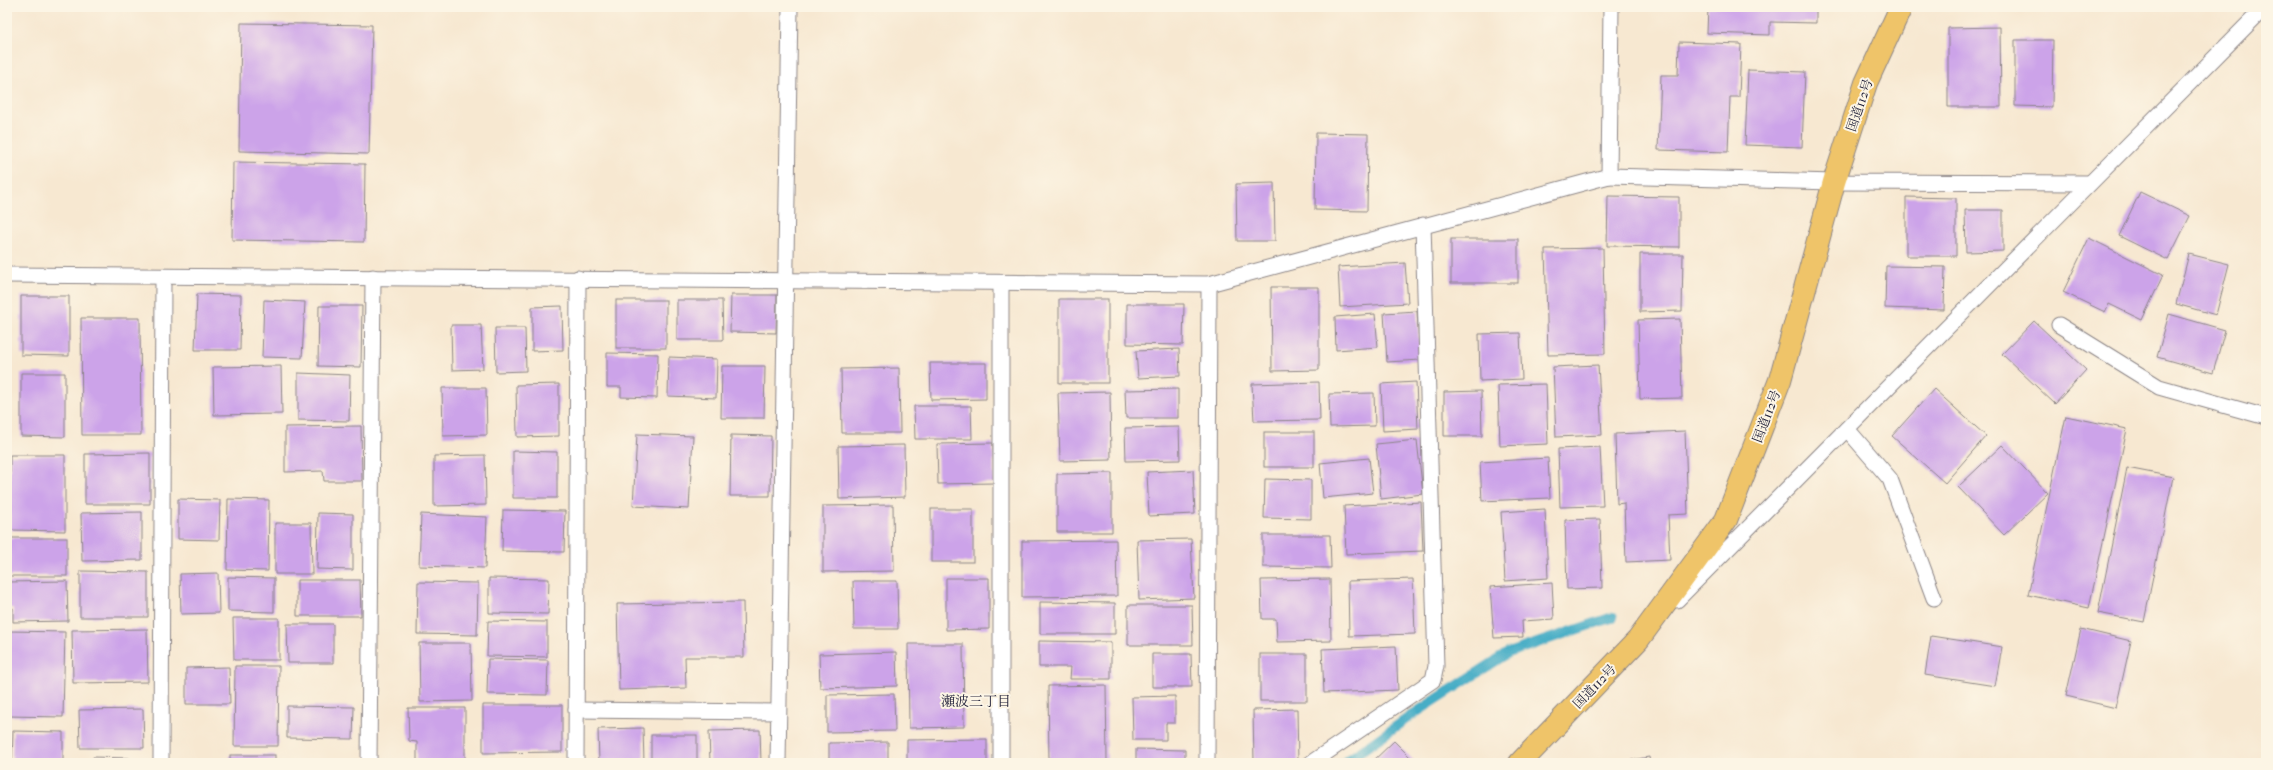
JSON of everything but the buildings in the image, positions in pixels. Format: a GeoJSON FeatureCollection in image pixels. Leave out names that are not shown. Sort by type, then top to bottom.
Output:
{"type":"FeatureCollection","features":[{"type":"Feature","properties":{"kind":"highway","name":"国道112号"},"geometry":{"type":"LineString","coordinates":[[1520,763],[1638,640],[1726,520],[1780,380],[1834,182],[1866,83],[1901,7]]}},
{"type":"Feature","properties":{"kind":"lane"},"geometry":{"type":"LineString","coordinates":[[778,763],[790,7]]}},
{"type":"Feature","properties":{"kind":"lane"},"geometry":{"type":"LineString","coordinates":[[1610,176],[1611,7]]}},
{"type":"Feature","properties":{"kind":"lane"},"geometry":{"type":"LineString","coordinates":[[1638,640],[2265,7]]}},
{"type":"Feature","properties":{"kind":"lane"},"geometry":{"type":"LineString","coordinates":[[7,276],[373,276],[1209,284],[1423,225],[1610,176],[1834,182],[2090,183]]}},
{"type":"Feature","properties":{"kind":"lane"},"geometry":{"type":"LineString","coordinates":[[1311,763],[1433,680],[1436,666],[1423,225]]}},
{"type":"Feature","properties":{"kind":"lane"},"geometry":{"type":"LineString","coordinates":[[161,763],[163,276]]}},
{"type":"Feature","properties":{"kind":"lane"},"geometry":{"type":"LineString","coordinates":[[369,763],[373,276]]}},
{"type":"Feature","properties":{"kind":"lane"},"geometry":{"type":"LineString","coordinates":[[576,763],[578,278]]}},
{"type":"Feature","properties":{"kind":"lane"},"geometry":{"type":"LineString","coordinates":[[1001,283],[1001,763]]}},
{"type":"Feature","properties":{"kind":"lane"},"geometry":{"type":"LineString","coordinates":[[1207,763],[1209,284]]}},
{"type":"Feature","properties":{"kind":"lane"},"geometry":{"type":"LineString","coordinates":[[2059,325],[2159,387],[2266,417]]}},
{"type":"Feature","properties":{"kind":"lane"},"geometry":{"type":"LineString","coordinates":[[1847,429],[1890,479],[1934,598]]}},
{"type":"Feature","properties":{"kind":"lane"},"geometry":{"type":"LineString","coordinates":[[576,710],[778,712]]}},
{"type":"Feature","properties":{"kind":"waterway"},"geometry":{"type":"LineString","coordinates":[[1344,763],[1412,715],[1508,653],[1613,617]]}},
{"type":"Feature","properties":{"kind":"district","name":"瀬波三丁目"},"geometry":{"type":"Point","coordinates":[976,701]}}]}
